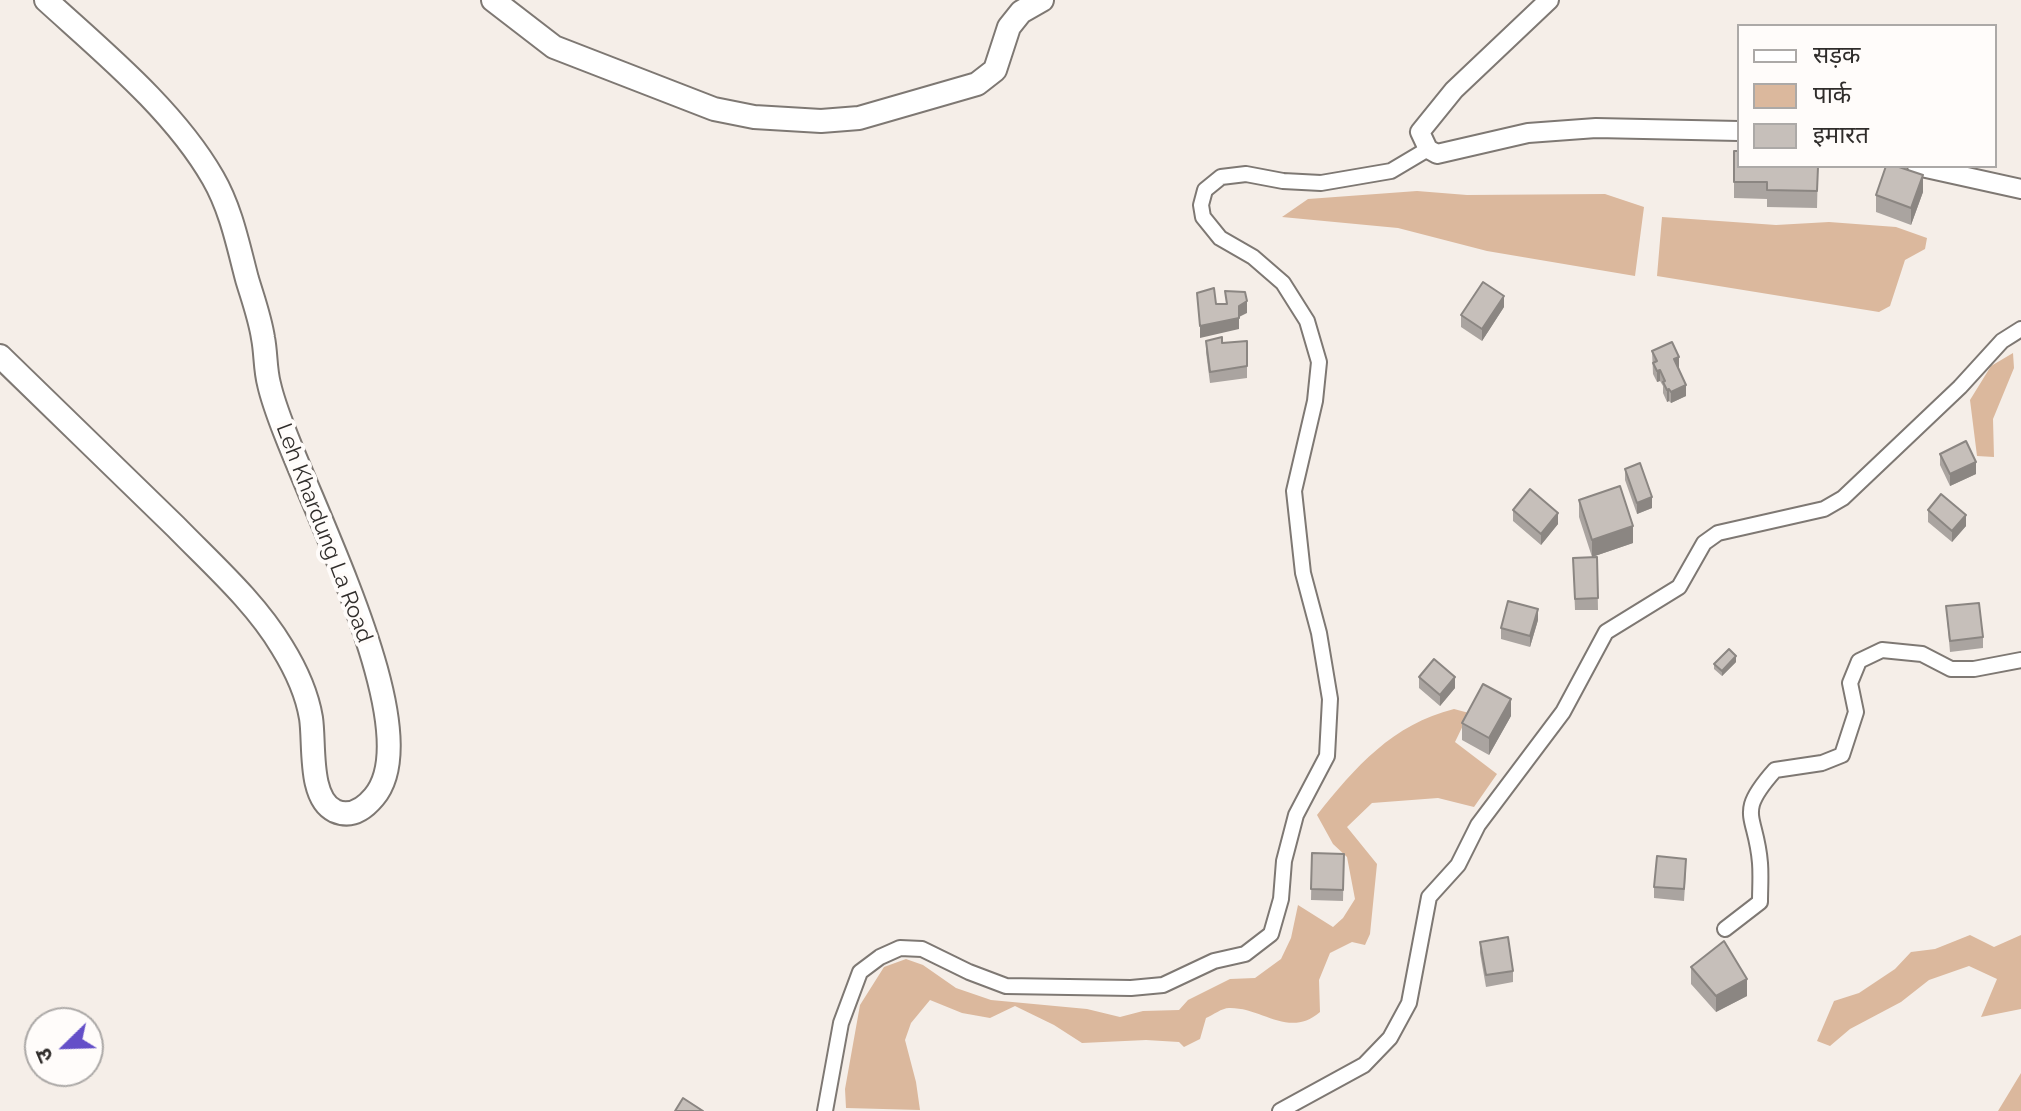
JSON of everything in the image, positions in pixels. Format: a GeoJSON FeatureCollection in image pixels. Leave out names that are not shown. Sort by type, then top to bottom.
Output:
{"type":"FeatureCollection","features":[{"type":"Feature","properties":{"kind":"main road","name":"Leh Khardung La Road"},"geometry":{"type":"LineString","coordinates":[[0,356],[235,587],[282,647],[302,688],[310,717],[316,783],[322,798],[332,810],[349,814],[365,807],[379,791],[386,767],[389,731],[383,690],[330,538],[288,441],[269,384],[263,334],[229,213],[215,180],[194,148],[126,72],[46,0]]}},
{"type":"Feature","properties":{"kind":"main road"},"geometry":{"type":"LineString","coordinates":[[493,0],[554,47],[714,109],[754,117],[821,121],[859,118],[977,84],[995,70],[1009,27],[1015,19],[1042,0]]}},
{"type":"Feature","properties":{"kind":"street"},"geometry":{"type":"LineString","coordinates":[[1549,0],[1454,90],[1420,132],[1428,149],[1437,154],[1528,133],[1596,128],[1737,131]]}},
{"type":"Feature","properties":{"kind":"street"},"geometry":{"type":"LineString","coordinates":[[825,1111],[841,1023],[860,972],[880,957],[900,948],[922,949],[1006,986],[1131,988],[1163,985],[1214,961],[1245,954],[1271,934],[1281,899],[1284,861],[1296,815],[1327,756],[1330,699],[1319,633],[1303,573],[1294,491],[1315,401],[1319,362],[1307,321],[1283,283],[1253,257],[1220,238],[1203,217],[1201,205],[1205,190],[1221,177],[1246,174],[1283,181],[1321,183],[1391,171],[1428,149]]}},
{"type":"Feature","properties":{"kind":"street"},"geometry":{"type":"LineString","coordinates":[[1926,168],[2021,189]]}},
{"type":"Feature","properties":{"kind":"street"},"geometry":{"type":"LineString","coordinates":[[1280,1111],[1364,1065],[1390,1038],[1409,1003],[1429,897],[1458,865],[1478,825],[1563,712],[1606,632],[1679,587],[1704,543],[1718,533],[1824,509],[1843,498],[1960,387],[2002,341],[2021,329]]}},
{"type":"Feature","properties":{"kind":"street"},"geometry":{"type":"LineString","coordinates":[[1725,929],[1760,902],[1760,862],[1749,813],[1755,792],[1775,770],[1822,763],[1842,755],[1856,712],[1850,683],[1859,661],[1882,650],[1922,654],[1951,669],[1974,669],[2021,660]]}},
{"type":"Feature","properties":{"kind":"green space"},"geometry":{"type":"Polygon","coordinates":[[[1417,191],[1467,195],[1605,194],[1644,207],[1635,276],[1487,251],[1398,228],[1282,217],[1308,199],[1417,191]]]}},
{"type":"Feature","properties":{"kind":"green space"},"geometry":{"type":"Polygon","coordinates":[[[1662,217],[1776,225],[1829,222],[1896,227],[1927,238],[1925,249],[1905,260],[1890,306],[1879,312],[1657,276],[1662,217]]]}},
{"type":"Feature","properties":{"kind":"green space"},"geometry":{"type":"Polygon","coordinates":[[[2013,353],[2014,368],[1993,419],[1994,457],[1977,456],[1970,400],[1991,366],[2013,353]]]}},
{"type":"Feature","properties":{"kind":"green space"},"geometry":{"type":"Polygon","coordinates":[[[1454,709],[1469,713],[1455,742],[1497,774],[1474,807],[1438,798],[1372,803],[1347,827],[1377,864],[1370,934],[1365,945],[1352,942],[1330,953],[1319,980],[1320,1012],[1309,1020],[1286,1022],[1229,1008],[1206,1018],[1200,1039],[1184,1047],[1179,1042],[1146,1040],[1082,1043],[1015,1006],[990,1018],[962,1013],[930,1000],[911,1023],[905,1040],[920,1110],[846,1108],[845,1089],[860,1005],[884,967],[906,959],[923,965],[956,988],[991,1000],[1087,1009],[1120,1017],[1143,1011],[1179,1010],[1188,1000],[1230,979],[1255,978],[1281,959],[1291,938],[1298,905],[1333,927],[1355,899],[1347,857],[1333,844],[1317,815],[1361,764],[1394,736],[1432,716],[1454,709]]]}},
{"type":"Feature","properties":{"kind":"green space"},"geometry":{"type":"Polygon","coordinates":[[[1970,935],[1994,947],[2021,935],[2021,1009],[1981,1017],[1997,979],[1969,966],[1929,980],[1901,1002],[1850,1029],[1830,1046],[1817,1041],[1834,1001],[1859,993],[1895,969],[1911,952],[1935,949],[1970,935]]]}},
{"type":"Feature","properties":{"kind":"green space"},"geometry":{"type":"Polygon","coordinates":[[[2021,1073],[2021,1111],[1998,1111],[2021,1073]]]}},
{"type":"Feature","properties":{"kind":"building"},"geometry":{"type":"Polygon","coordinates":[[[1734,151],[1737,151],[1737,168],[1818,168],[1817,191],[1767,190],[1767,182],[1734,182],[1734,151]]]}},
{"type":"Feature","properties":{"kind":"building"},"geometry":{"type":"Polygon","coordinates":[[[1885,168],[1902,168],[1923,175],[1911,208],[1876,195],[1885,168]]]}},
{"type":"Feature","properties":{"kind":"building"},"geometry":{"type":"Polygon","coordinates":[[[1483,282],[1504,296],[1482,329],[1461,315],[1483,282]]]}},
{"type":"Feature","properties":{"kind":"building"},"geometry":{"type":"Polygon","coordinates":[[[1214,288],[1216,304],[1227,304],[1225,291],[1245,292],[1247,301],[1239,306],[1239,318],[1200,326],[1197,293],[1214,288]]]}},
{"type":"Feature","properties":{"kind":"building"},"geometry":{"type":"Polygon","coordinates":[[[1222,337],[1222,343],[1247,341],[1247,366],[1210,372],[1206,341],[1222,337]]]}},
{"type":"Feature","properties":{"kind":"building"},"geometry":{"type":"Polygon","coordinates":[[[1672,342],[1679,357],[1674,359],[1686,385],[1671,392],[1653,363],[1657,361],[1652,351],[1672,342]]]}},
{"type":"Feature","properties":{"kind":"building"},"geometry":{"type":"Polygon","coordinates":[[[1966,441],[1976,462],[1950,474],[1940,454],[1966,441]]]}},
{"type":"Feature","properties":{"kind":"building"},"geometry":{"type":"Polygon","coordinates":[[[1640,463],[1652,497],[1637,503],[1625,469],[1640,463]]]}},
{"type":"Feature","properties":{"kind":"building"},"geometry":{"type":"Polygon","coordinates":[[[1620,486],[1633,526],[1592,540],[1579,500],[1620,486]]]}},
{"type":"Feature","properties":{"kind":"building"},"geometry":{"type":"Polygon","coordinates":[[[1530,489],[1558,513],[1541,534],[1513,510],[1530,489]]]}},
{"type":"Feature","properties":{"kind":"building"},"geometry":{"type":"Polygon","coordinates":[[[1941,494],[1966,515],[1952,531],[1928,510],[1941,494]]]}},
{"type":"Feature","properties":{"kind":"building"},"geometry":{"type":"Polygon","coordinates":[[[1597,557],[1598,598],[1575,599],[1573,558],[1597,557]]]}},
{"type":"Feature","properties":{"kind":"building"},"geometry":{"type":"Polygon","coordinates":[[[1508,601],[1538,609],[1530,636],[1501,628],[1508,601]]]}},
{"type":"Feature","properties":{"kind":"building"},"geometry":{"type":"Polygon","coordinates":[[[1979,603],[1983,637],[1950,641],[1946,606],[1979,603]]]}},
{"type":"Feature","properties":{"kind":"building"},"geometry":{"type":"Polygon","coordinates":[[[1729,649],[1736,656],[1722,671],[1714,664],[1729,649]]]}},
{"type":"Feature","properties":{"kind":"building"},"geometry":{"type":"Polygon","coordinates":[[[1434,659],[1455,677],[1440,695],[1419,677],[1434,659]]]}},
{"type":"Feature","properties":{"kind":"building"},"geometry":{"type":"Polygon","coordinates":[[[1483,684],[1511,699],[1489,738],[1462,723],[1483,684]]]}},
{"type":"Feature","properties":{"kind":"building"},"geometry":{"type":"Polygon","coordinates":[[[1312,853],[1344,854],[1343,890],[1311,889],[1312,853]]]}},
{"type":"Feature","properties":{"kind":"building"},"geometry":{"type":"Polygon","coordinates":[[[1657,856],[1686,859],[1684,889],[1654,887],[1657,856]]]}},
{"type":"Feature","properties":{"kind":"building"},"geometry":{"type":"Polygon","coordinates":[[[1508,937],[1513,971],[1486,975],[1480,942],[1508,937]]]}},
{"type":"Feature","properties":{"kind":"building"},"geometry":{"type":"Polygon","coordinates":[[[1724,941],[1747,979],[1716,996],[1691,967],[1724,941]]]}},
{"type":"Feature","properties":{"kind":"building"},"geometry":{"type":"Polygon","coordinates":[[[683,1098],[703,1111],[675,1111],[683,1098]]]}}]}
